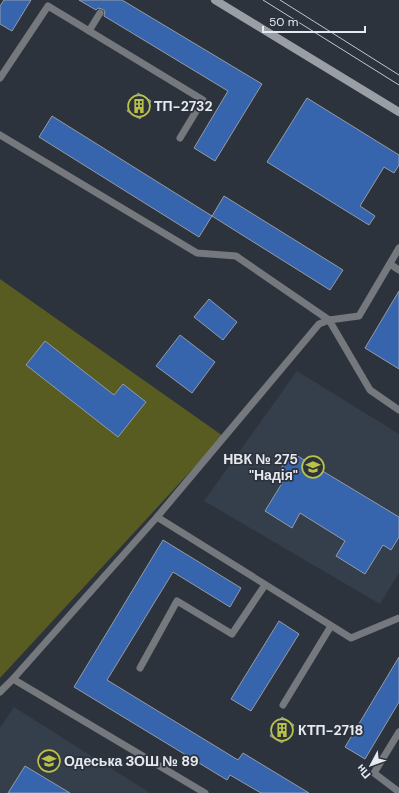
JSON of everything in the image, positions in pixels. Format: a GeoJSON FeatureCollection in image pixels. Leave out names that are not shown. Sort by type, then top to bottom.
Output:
{"type":"FeatureCollection","features":[{"type":"Feature","properties":{"kind":"street"},"geometry":{"type":"LineString","coordinates":[[215,0],[399,112]]}},
{"type":"Feature","properties":{"kind":"lane"},"geometry":{"type":"LineString","coordinates":[[0,78],[48,6],[203,100],[180,138]]}},
{"type":"Feature","properties":{"kind":"lane"},"geometry":{"type":"LineString","coordinates":[[89,31],[100,13]]}},
{"type":"Feature","properties":{"kind":"lane"},"geometry":{"type":"LineString","coordinates":[[0,135],[197,253],[236,256],[329,320],[370,390],[399,410]]}},
{"type":"Feature","properties":{"kind":"lane"},"geometry":{"type":"LineString","coordinates":[[0,692],[157,517],[319,324],[329,320],[359,316],[399,248]]}},
{"type":"Feature","properties":{"kind":"lane"},"geometry":{"type":"LineString","coordinates":[[390,264],[399,270]]}},
{"type":"Feature","properties":{"kind":"lane"},"geometry":{"type":"LineString","coordinates":[[157,517],[351,638],[399,618]]}},
{"type":"Feature","properties":{"kind":"lane"},"geometry":{"type":"LineString","coordinates":[[140,668],[177,601],[232,634],[265,585]]}},
{"type":"Feature","properties":{"kind":"lane"},"geometry":{"type":"LineString","coordinates":[[283,705],[331,626]]}},
{"type":"Feature","properties":{"kind":"lane"},"geometry":{"type":"LineString","coordinates":[[13,679],[205,793]]}},
{"type":"Feature","properties":{"kind":"lane"},"geometry":{"type":"LineString","coordinates":[[399,732],[374,774],[399,792]]}},
{"type":"Feature","properties":{"kind":"shaded area","name":"НВК № 275 \"Надія\""},"geometry":{"type":"Polygon","coordinates":[[[297,371],[399,434],[399,573],[380,604],[204,501],[297,371]]]}},
{"type":"Feature","properties":{"kind":"shaded area","name":"Одеська ЗОШ № 89"},"geometry":{"type":"Polygon","coordinates":[[[14,707],[150,793],[0,793],[0,728],[14,707]]]}},
{"type":"Feature","properties":{"kind":"green space"},"geometry":{"type":"Polygon","coordinates":[[[0,279],[223,436],[0,678],[0,279]]]}},
{"type":"Feature","properties":{"kind":"building"},"geometry":{"type":"Polygon","coordinates":[[[4,0],[31,0],[12,31],[0,24],[0,6],[4,0]]]}},
{"type":"Feature","properties":{"kind":"building"},"geometry":{"type":"Polygon","coordinates":[[[79,0],[122,0],[262,84],[215,161],[194,148],[228,91],[104,16],[105,11],[102,9],[98,8],[96,10],[79,0]]]}},
{"type":"Feature","properties":{"kind":"building","name":"ТП-2732"},"geometry":{"type":"Polygon","coordinates":[[[138,93],[151,101],[140,119],[127,111],[138,93]]]}},
{"type":"Feature","properties":{"kind":"building"},"geometry":{"type":"Polygon","coordinates":[[[307,98],[399,155],[399,165],[394,173],[384,167],[360,206],[375,216],[369,225],[267,162],[307,98]]]}},
{"type":"Feature","properties":{"kind":"building"},"geometry":{"type":"Polygon","coordinates":[[[52,116],[212,216],[199,237],[39,137],[52,116]]]}},
{"type":"Feature","properties":{"kind":"building"},"geometry":{"type":"Polygon","coordinates":[[[224,196],[343,270],[330,290],[212,216],[224,196]]]}},
{"type":"Feature","properties":{"kind":"building"},"geometry":{"type":"Polygon","coordinates":[[[399,291],[399,369],[365,348],[399,291]]]}},
{"type":"Feature","properties":{"kind":"building"},"geometry":{"type":"Polygon","coordinates":[[[209,299],[237,322],[223,340],[194,317],[209,299]]]}},
{"type":"Feature","properties":{"kind":"building"},"geometry":{"type":"Polygon","coordinates":[[[180,335],[215,362],[192,393],[156,366],[180,335]]]}},
{"type":"Feature","properties":{"kind":"building"},"geometry":{"type":"Polygon","coordinates":[[[45,341],[114,395],[123,384],[146,402],[118,437],[26,365],[45,341]]]}},
{"type":"Feature","properties":{"kind":"building"},"geometry":{"type":"Polygon","coordinates":[[[291,452],[399,517],[399,537],[391,550],[383,545],[365,574],[336,556],[345,541],[300,513],[292,528],[265,511],[284,480],[277,475],[291,452]]]}},
{"type":"Feature","properties":{"kind":"building"},"geometry":{"type":"Polygon","coordinates":[[[163,540],[241,588],[230,607],[173,572],[107,680],[238,760],[243,753],[309,793],[261,793],[230,775],[227,780],[74,687],[163,540]]]}},
{"type":"Feature","properties":{"kind":"building"},"geometry":{"type":"Polygon","coordinates":[[[279,621],[299,634],[251,711],[231,699],[279,621]]]}},
{"type":"Feature","properties":{"kind":"building"},"geometry":{"type":"Polygon","coordinates":[[[399,657],[399,702],[365,759],[345,747],[399,657]]]}},
{"type":"Feature","properties":{"kind":"building","name":"КТП-2718"},"geometry":{"type":"Polygon","coordinates":[[[282,717],[294,725],[282,743],[270,736],[282,717]]]}},
{"type":"Feature","properties":{"kind":"building"},"geometry":{"type":"Polygon","coordinates":[[[25,766],[70,793],[8,793],[25,766]]]}},
{"type":"Feature","properties":{"kind":"tram line"},"geometry":{"type":"LineString","coordinates":[[263,0],[399,85]]}},
{"type":"Feature","properties":{"kind":"tram line"},"geometry":{"type":"LineString","coordinates":[[280,0],[399,75]]}},
{"type":"Feature","properties":{"kind":"place","name":"ТП-2732"},"geometry":{"type":"Point","coordinates":[139,106]}},
{"type":"Feature","properties":{"kind":"place","name":"НВК № 275 \"Надія\""},"geometry":{"type":"Point","coordinates":[313,467]}},
{"type":"Feature","properties":{"kind":"place","name":"КТП-2718"},"geometry":{"type":"Point","coordinates":[282,730]}},
{"type":"Feature","properties":{"kind":"place","name":"Одеська ЗОШ № 89"},"geometry":{"type":"Point","coordinates":[49,761]}}]}
